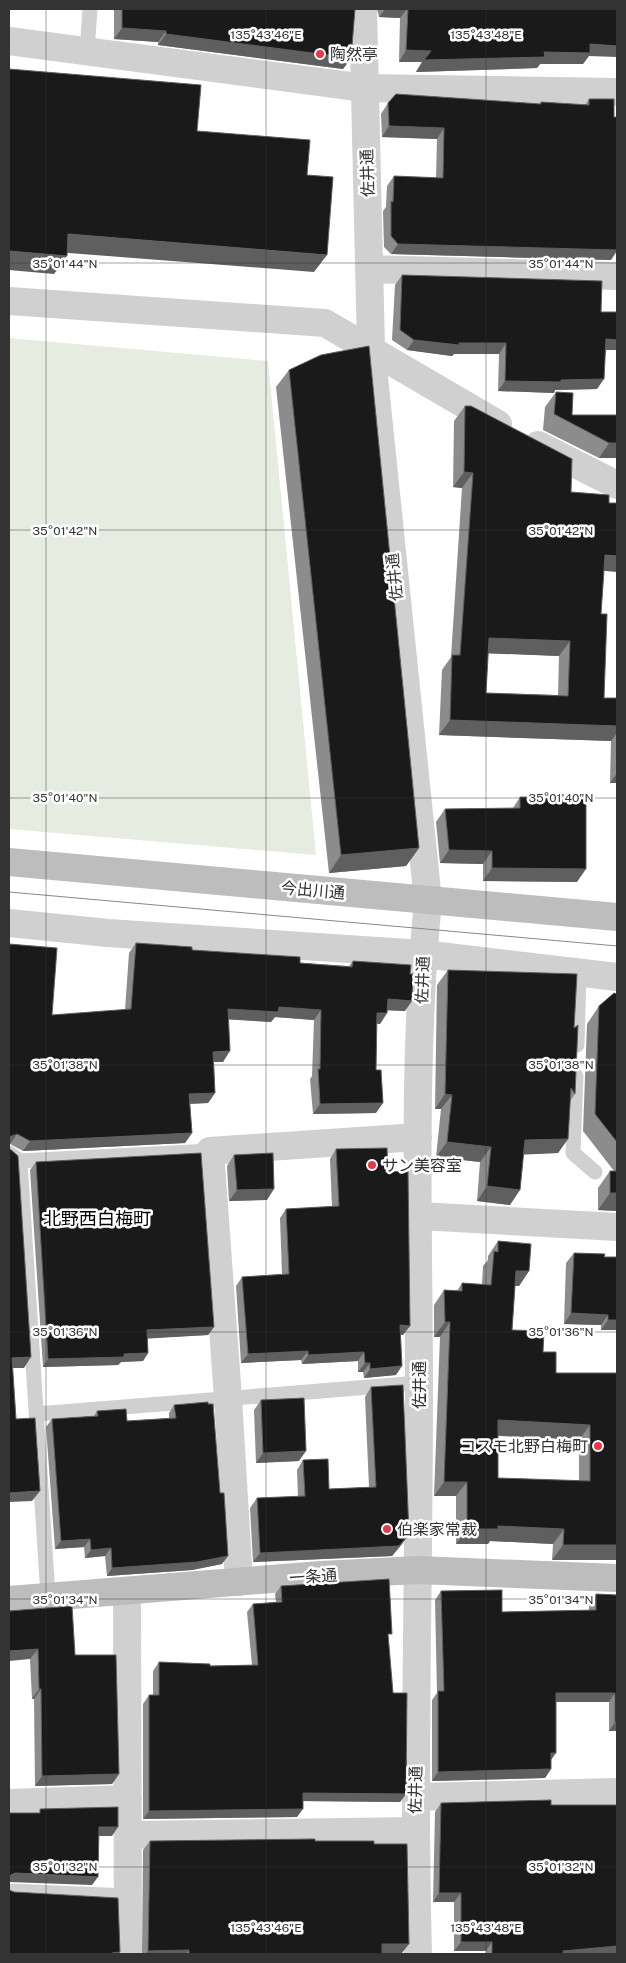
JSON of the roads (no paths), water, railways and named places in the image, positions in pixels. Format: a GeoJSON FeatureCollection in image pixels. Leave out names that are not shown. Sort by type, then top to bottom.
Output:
{"type":"FeatureCollection","features":[{"type":"Feature","properties":{"kind":"main road","name":"今出川通"},"geometry":{"type":"LineString","coordinates":[[9,862],[617,917]]}},
{"type":"Feature","properties":{"kind":"main road","name":"一条通"},"geometry":{"type":"LineString","coordinates":[[9,1600],[418,1570],[617,1578]]}},
{"type":"Feature","properties":{"kind":"street","name":"佐井通"},"geometry":{"type":"LineString","coordinates":[[363,9],[371,348],[428,901],[423,954],[418,1137],[419,1383],[415,1797],[418,1954]]}},
{"type":"Feature","properties":{"kind":"street"},"geometry":{"type":"LineString","coordinates":[[9,41],[365,88],[617,92]]}},
{"type":"Feature","properties":{"kind":"street"},"geometry":{"type":"LineString","coordinates":[[370,269],[617,276]]}},
{"type":"Feature","properties":{"kind":"street"},"geometry":{"type":"LineString","coordinates":[[9,301],[325,323],[371,348],[484,417],[617,484]]}},
{"type":"Feature","properties":{"kind":"street"},"geometry":{"type":"LineString","coordinates":[[9,923],[118,933],[423,954],[617,977]]}},
{"type":"Feature","properties":{"kind":"street"},"geometry":{"type":"LineString","coordinates":[[239,1582],[210,1150],[418,1137]]}},
{"type":"Feature","properties":{"kind":"street"},"geometry":{"type":"LineString","coordinates":[[419,1216],[617,1227]]}},
{"type":"Feature","properties":{"kind":"street"},"geometry":{"type":"LineString","coordinates":[[127,1592],[128,1954]]}},
{"type":"Feature","properties":{"kind":"street"},"geometry":{"type":"LineString","coordinates":[[415,1797],[617,1792]]}},
{"type":"Feature","properties":{"kind":"street"},"geometry":{"type":"LineString","coordinates":[[9,1803],[128,1799]]}},
{"type":"Feature","properties":{"kind":"street"},"geometry":{"type":"LineString","coordinates":[[128,1835],[415,1831]]}},
{"type":"Feature","properties":{"kind":"lane"},"geometry":{"type":"LineString","coordinates":[[87,52],[90,9]]}},
{"type":"Feature","properties":{"kind":"lane"},"geometry":{"type":"LineString","coordinates":[[580,972],[573,1153],[595,1172]]}},
{"type":"Feature","properties":{"kind":"lane"},"geometry":{"type":"LineString","coordinates":[[48,1596],[37,1414],[14,1157],[210,1150]]}},
{"type":"Feature","properties":{"kind":"lane"},"geometry":{"type":"LineString","coordinates":[[37,1414],[419,1383]]}},
{"type":"Feature","properties":{"kind":"lane"},"geometry":{"type":"LineString","coordinates":[[9,1891],[128,1896]]}},
{"type":"Feature","properties":{"kind":"tram line"},"geometry":{"type":"LineString","coordinates":[[9,892],[617,946]]}},
{"type":"Feature","properties":{"kind":"place","name":"陶然亭"},"geometry":{"type":"Point","coordinates":[320,54]}},
{"type":"Feature","properties":{"kind":"place","name":"サン美容室"},"geometry":{"type":"Point","coordinates":[372,1165]}},
{"type":"Feature","properties":{"kind":"place","name":"コスモ北野白梅町"},"geometry":{"type":"Point","coordinates":[598,1446]}},
{"type":"Feature","properties":{"kind":"place","name":"伯楽家常裁"},"geometry":{"type":"Point","coordinates":[387,1529]}},
{"type":"Feature","properties":{"kind":"district","name":"北野西白梅町"},"geometry":{"type":"Point","coordinates":[97,1219]}}]}
